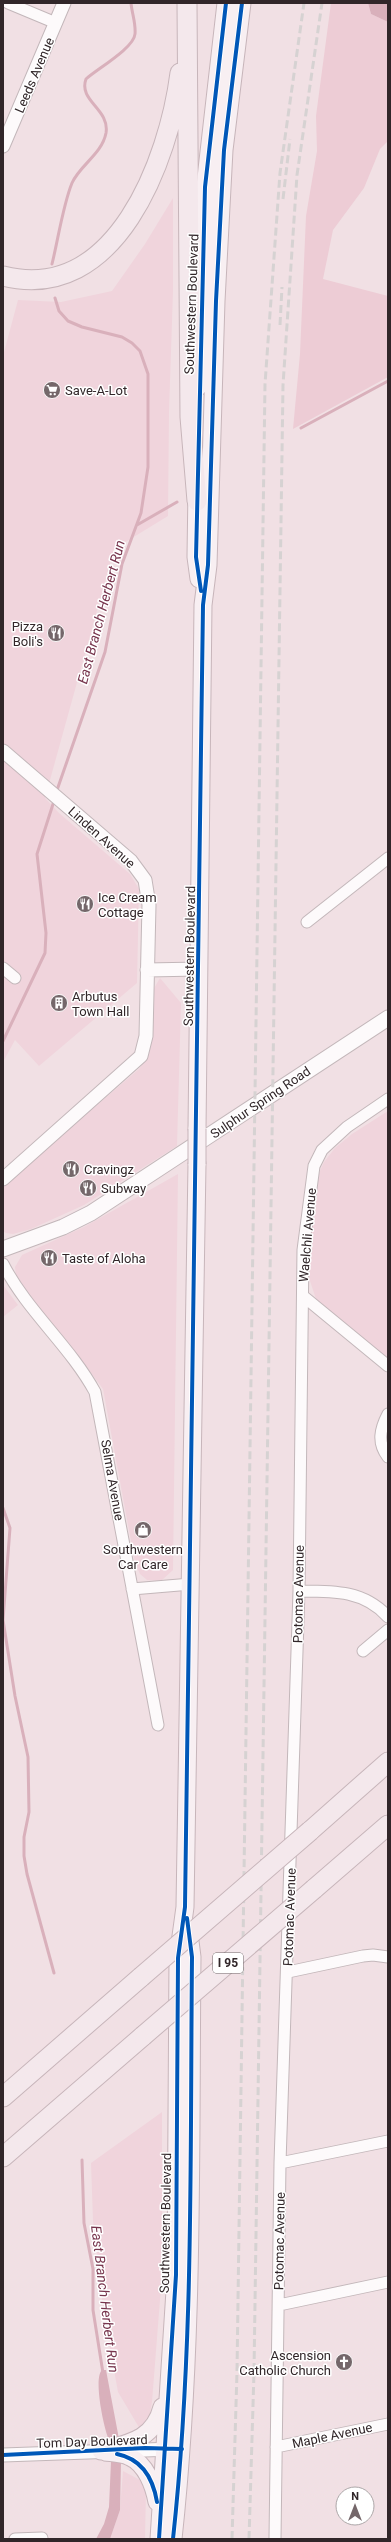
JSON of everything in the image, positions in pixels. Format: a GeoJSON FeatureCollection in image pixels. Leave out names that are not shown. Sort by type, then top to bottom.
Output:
{"type":"FeatureCollection","features":[{"type":"Feature","properties":{"kind":"highway"},"geometry":{"type":"LineString","coordinates":[[187,10],[189,95],[190,417],[197,500]]}},
{"type":"Feature","properties":{"kind":"highway"},"geometry":{"type":"LineString","coordinates":[[3,276],[45,279],[78,268],[105,248],[131,217],[153,174],[177,94],[187,10]]}},
{"type":"Feature","properties":{"kind":"highway"},"geometry":{"type":"LineString","coordinates":[[3,2097],[310,1832],[388,1762]]}},
{"type":"Feature","properties":{"kind":"highway","name":"I 95"},"geometry":{"type":"LineString","coordinates":[[3,2157],[388,1825]]}},
{"type":"Feature","properties":{"kind":"main road","name":"Southwestern Boulevard"},"geometry":{"type":"LineString","coordinates":[[203,606],[196,557],[205,187],[226,3]]}},
{"type":"Feature","properties":{"kind":"main road","name":"Southwestern Boulevard"},"geometry":{"type":"LineString","coordinates":[[159,2539],[167,2389],[176,2275],[178,1958],[185,1907],[197,1164],[203,606],[208,565],[216,301],[224,150],[242,3]]}},
{"type":"Feature","properties":{"kind":"main road","name":"Sulphur Spring Road"},"geometry":{"type":"LineString","coordinates":[[3,1249],[63,1227],[98,1209],[388,1018]]}},
{"type":"Feature","properties":{"kind":"main road","name":"Southwestern Boulevard"},"geometry":{"type":"LineString","coordinates":[[173,2539],[182,2449],[188,2339],[192,1957],[185,1907]]}},
{"type":"Feature","properties":{"kind":"main road"},"geometry":{"type":"LineString","coordinates":[[101,2451],[128,2443],[153,2428],[159,2419],[167,2389]]}},
{"type":"Feature","properties":{"kind":"main road"},"geometry":{"type":"LineString","coordinates":[[101,2451],[130,2456],[138,2463],[155,2490],[160,2516]]}},
{"type":"Feature","properties":{"kind":"street"},"geometry":{"type":"LineString","coordinates":[[8,3],[56,23]]}},
{"type":"Feature","properties":{"kind":"street","name":"Leeds Avenue"},"geometry":{"type":"LineString","coordinates":[[3,146],[64,3]]}},
{"type":"Feature","properties":{"kind":"street","name":"Linden Avenue"},"geometry":{"type":"LineString","coordinates":[[3,751],[131,861],[145,880],[148,905],[148,970]]}},
{"type":"Feature","properties":{"kind":"street"},"geometry":{"type":"LineString","coordinates":[[307,922],[388,858]]}},
{"type":"Feature","properties":{"kind":"street"},"geometry":{"type":"LineString","coordinates":[[3,968],[15,978]]}},
{"type":"Feature","properties":{"kind":"street"},"geometry":{"type":"LineString","coordinates":[[3,1178],[141,1056],[145,1047],[146,1036],[148,970],[199,969]]}},
{"type":"Feature","properties":{"kind":"street","name":"Waelchli Avenue"},"geometry":{"type":"LineString","coordinates":[[388,1099],[334,1138],[322,1150],[314,1166],[304,1250],[303,1296],[388,1366]]}},
{"type":"Feature","properties":{"kind":"street","name":"Selma Avenue"},"geometry":{"type":"LineString","coordinates":[[3,1264],[15,1285],[81,1369],[96,1392],[158,1725]]}},
{"type":"Feature","properties":{"kind":"street","name":"Potomac Avenue"},"geometry":{"type":"LineString","coordinates":[[275,2539],[280,2163],[288,1972],[299,1592],[303,1296]]}},
{"type":"Feature","properties":{"kind":"street"},"geometry":{"type":"LineString","coordinates":[[388,1414],[380,1435],[383,1451],[388,1457]]}},
{"type":"Feature","properties":{"kind":"street"},"geometry":{"type":"LineString","coordinates":[[132,1589],[191,1584]]}},
{"type":"Feature","properties":{"kind":"street"},"geometry":{"type":"LineString","coordinates":[[299,1592],[331,1591],[356,1596],[370,1602],[388,1617]]}},
{"type":"Feature","properties":{"kind":"street"},"geometry":{"type":"LineString","coordinates":[[363,1651],[388,1630]]}},
{"type":"Feature","properties":{"kind":"street"},"geometry":{"type":"LineString","coordinates":[[288,1972],[368,1956],[388,1958]]}},
{"type":"Feature","properties":{"kind":"street"},"geometry":{"type":"LineString","coordinates":[[280,2163],[388,2141]]}},
{"type":"Feature","properties":{"kind":"street"},"geometry":{"type":"LineString","coordinates":[[279,2305],[388,2282]]}},
{"type":"Feature","properties":{"kind":"street","name":"Maple Avenue"},"geometry":{"type":"LineString","coordinates":[[276,2447],[388,2424]]}},
{"type":"Feature","properties":{"kind":"street","name":"Tom Day Boulevard"},"geometry":{"type":"LineString","coordinates":[[3,2455],[165,2448],[182,2449]]}},
{"type":"Feature","properties":{"kind":"street"},"geometry":{"type":"LineString","coordinates":[[16,2539],[42,2538]]}},
{"type":"Feature","properties":{"kind":"shaded area"},"geometry":{"type":"Polygon","coordinates":[[[331,3],[368,3],[371,14],[388,22],[388,141],[380,149],[364,188],[333,230],[323,279],[388,296],[388,377],[293,429],[300,354],[306,216],[317,151],[316,116],[331,3]]]}},
{"type":"Feature","properties":{"kind":"shaded area"},"geometry":{"type":"Polygon","coordinates":[[[368,3],[388,3],[388,22],[371,14],[368,3]]]}},
{"type":"Feature","properties":{"kind":"shaded area"},"geometry":{"type":"Polygon","coordinates":[[[173,198],[173,291],[169,412],[168,516],[114,549],[45,798],[59,813],[130,874],[139,889],[137,983],[39,1066],[15,1040],[3,1062],[3,356],[18,300],[61,302],[112,291],[145,244],[173,198]]]}},
{"type":"Feature","properties":{"kind":"shaded area"},"geometry":{"type":"Polygon","coordinates":[[[160,978],[181,1003],[177,1146],[84,1205],[31,1229],[13,1234],[6,1233],[3,1231],[3,1186],[139,1069],[147,1058],[151,1047],[153,990],[160,978]]]}},
{"type":"Feature","properties":{"kind":"shaded area"},"geometry":{"type":"Polygon","coordinates":[[[388,1111],[388,1360],[329,1313],[316,1299],[307,1272],[315,1182],[324,1162],[335,1148],[352,1134],[388,1111]]]}},
{"type":"Feature","properties":{"kind":"shaded area"},"geometry":{"type":"Polygon","coordinates":[[[178,1174],[173,1570],[161,1581],[147,1580],[140,1574],[135,1563],[103,1389],[68,1342],[22,1289],[16,1277],[15,1267],[22,1255],[84,1227],[178,1174]]]}},
{"type":"Feature","properties":{"kind":"shaded area"},"geometry":{"type":"Polygon","coordinates":[[[3,1285],[18,1305],[3,1317],[3,1285]]]}},
{"type":"Feature","properties":{"kind":"shaded area"},"geometry":{"type":"Polygon","coordinates":[[[162,2112],[162,2274],[152,2402],[149,2419],[140,2429],[118,2392],[104,2316],[93,2221],[91,2163],[162,2112]]]}},
{"type":"Feature","properties":{"kind":"shaded area"},"geometry":{"type":"Polygon","coordinates":[[[102,2370],[106,2370],[119,2439],[109,2440],[105,2426],[99,2393],[100,2375],[102,2370]]]}},
{"type":"Feature","properties":{"kind":"shaded area"},"geometry":{"type":"Polygon","coordinates":[[[111,2461],[121,2461],[120,2510],[110,2539],[96,2539],[104,2524],[109,2507],[111,2461]]]}},
{"type":"Feature","properties":{"kind":"shaded area"},"geometry":{"type":"Polygon","coordinates":[[[123,2471],[140,2480],[146,2490],[145,2539],[110,2539],[120,2510],[123,2471]]]}},
{"type":"Feature","properties":{"kind":"waterway","name":"East Branch Herbert Run"},"geometry":{"type":"LineString","coordinates":[[52,264],[63,212],[72,183],[80,171],[96,153],[104,140],[106,133],[106,125],[103,118],[86,93],[86,79],[122,52],[133,40],[135,26],[131,3]]}},
{"type":"Feature","properties":{"kind":"waterway","name":"East Branch Herbert Run"},"geometry":{"type":"LineString","coordinates":[[55,298],[59,311],[68,321],[82,327],[122,337],[132,343],[140,351],[148,374],[148,467],[141,513],[122,564],[105,652],[56,793]]}},
{"type":"Feature","properties":{"kind":"waterway"},"geometry":{"type":"LineString","coordinates":[[301,428],[388,381]]}},
{"type":"Feature","properties":{"kind":"waterway"},"geometry":{"type":"LineString","coordinates":[[137,525],[177,502]]}},
{"type":"Feature","properties":{"kind":"waterway","name":"East Branch Herbert Run"},"geometry":{"type":"LineString","coordinates":[[3,1041],[45,953],[46,933],[37,854],[54,801]]}},
{"type":"Feature","properties":{"kind":"waterway","name":"East Branch Herbert Run"},"geometry":{"type":"LineString","coordinates":[[3,1508],[10,1528],[3,1620],[15,1696],[28,1757],[29,1812],[24,1837],[24,1856],[27,1874],[54,1973]]}},
{"type":"Feature","properties":{"kind":"waterway","name":"East Branch Herbert Run"},"geometry":{"type":"LineString","coordinates":[[82,2160],[84,2223],[93,2269],[93,2310],[103,2373]]}},
{"type":"Feature","properties":{"kind":"railway"},"geometry":{"type":"LineString","coordinates":[[232,2539],[237,2372],[265,384],[280,173],[304,3]]}},
{"type":"Feature","properties":{"kind":"railway"},"geometry":{"type":"LineString","coordinates":[[249,2539],[254,2372],[283,385],[297,175],[322,3]]}},
{"type":"Feature","properties":{"kind":"railway"},"geometry":{"type":"LineString","coordinates":[[283,199],[290,139]]}},
{"type":"Feature","properties":{"kind":"railway"},"geometry":{"type":"LineString","coordinates":[[280,325],[282,287]]}},
{"type":"Feature","properties":{"kind":"cycle path"},"geometry":{"type":"LineString","coordinates":[[201,591],[196,557],[205,187],[226,3]]}},
{"type":"Feature","properties":{"kind":"cycle path"},"geometry":{"type":"LineString","coordinates":[[159,2539],[176,2275],[178,1958],[185,1907],[203,605],[208,565],[216,301],[224,150],[242,3]]}},
{"type":"Feature","properties":{"kind":"cycle path"},"geometry":{"type":"LineString","coordinates":[[173,2539],[185,2394],[190,2248],[192,1957],[187,1918]]}},
{"type":"Feature","properties":{"kind":"cycle path"},"geometry":{"type":"LineString","coordinates":[[3,2455],[145,2448],[182,2449]]}},
{"type":"Feature","properties":{"kind":"cycle path"},"geometry":{"type":"LineString","coordinates":[[117,2454],[133,2460],[140,2465],[153,2485],[157,2502]]}},
{"type":"Feature","properties":{"kind":"place","name":"Save-A-Lot"},"geometry":{"type":"Point","coordinates":[52,390]}},
{"type":"Feature","properties":{"kind":"place","name":"Pizza Boli's"},"geometry":{"type":"Point","coordinates":[56,633]}},
{"type":"Feature","properties":{"kind":"place","name":"Ice Cream Cottage"},"geometry":{"type":"Point","coordinates":[85,904]}},
{"type":"Feature","properties":{"kind":"place","name":"Arbutus Town Hall"},"geometry":{"type":"Point","coordinates":[59,1003]}},
{"type":"Feature","properties":{"kind":"place","name":"Cravingz"},"geometry":{"type":"Point","coordinates":[71,1169]}},
{"type":"Feature","properties":{"kind":"place","name":"Subway"},"geometry":{"type":"Point","coordinates":[88,1188]}},
{"type":"Feature","properties":{"kind":"place","name":"Taste of Aloha"},"geometry":{"type":"Point","coordinates":[49,1258]}},
{"type":"Feature","properties":{"kind":"place","name":"Southwestern Car Care"},"geometry":{"type":"Point","coordinates":[143,1530]}},
{"type":"Feature","properties":{"kind":"place","name":"Ascension Catholic Church"},"geometry":{"type":"Point","coordinates":[344,2362]}}]}
